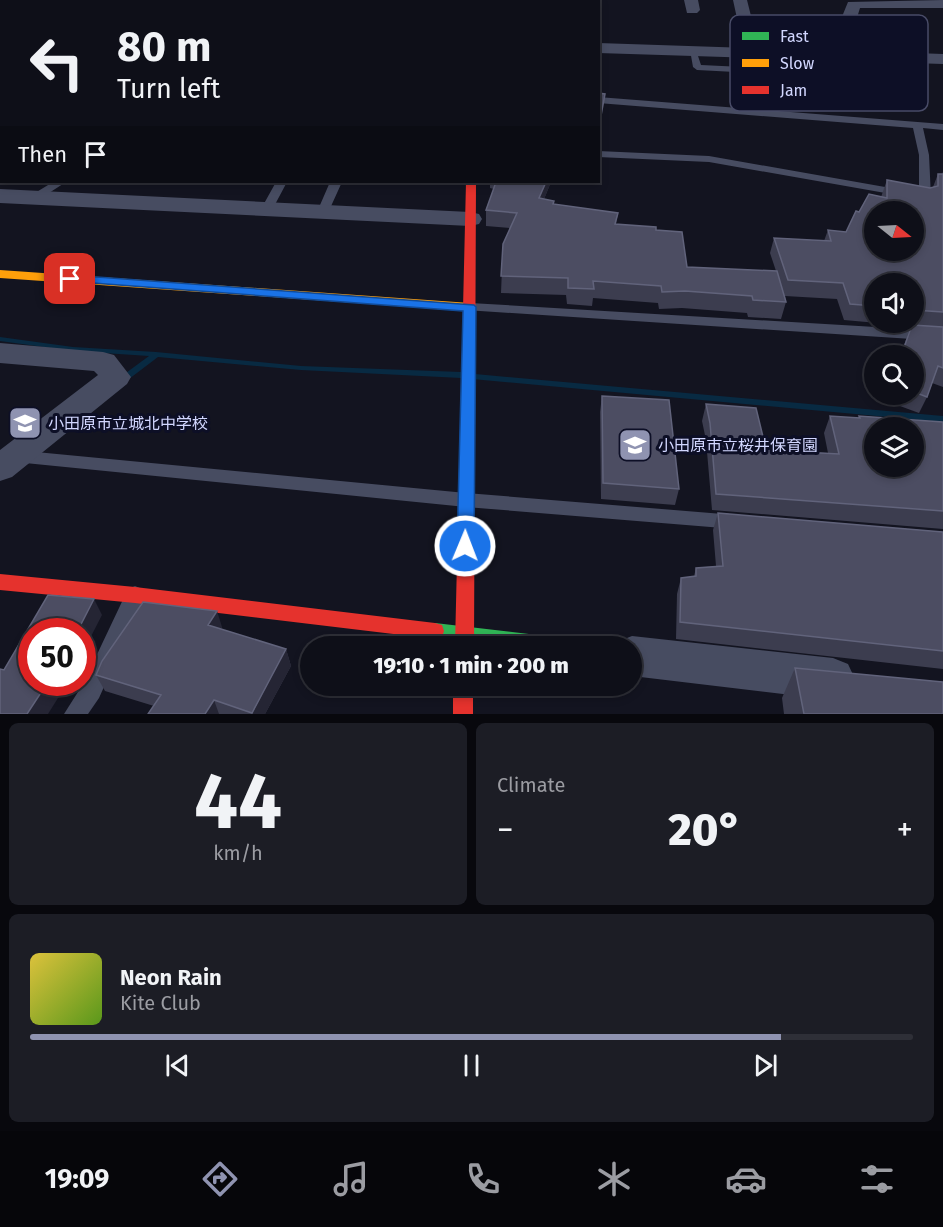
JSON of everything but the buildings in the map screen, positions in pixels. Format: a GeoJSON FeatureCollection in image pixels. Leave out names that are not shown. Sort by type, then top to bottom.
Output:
{"type":"FeatureCollection","features":[{"type":"Feature","properties":{"kind":"street"},"geometry":{"type":"LineString","coordinates":[[740,0],[743,15]]}},
{"type":"Feature","properties":{"kind":"street"},"geometry":{"type":"LineString","coordinates":[[850,15],[853,5],[862,3],[943,4]]}},
{"type":"Feature","properties":{"kind":"street"},"geometry":{"type":"LineString","coordinates":[[600,48],[730,53]]}},
{"type":"Feature","properties":{"kind":"street"},"geometry":{"type":"LineString","coordinates":[[928,59],[943,59]]}},
{"type":"Feature","properties":{"kind":"street"},"geometry":{"type":"LineString","coordinates":[[464,636],[471,183]]}},
{"type":"Feature","properties":{"kind":"street"},"geometry":{"type":"LineString","coordinates":[[0,196],[470,219]]}},
{"type":"Feature","properties":{"kind":"street"},"geometry":{"type":"LineString","coordinates":[[0,274],[470,307]]}},
{"type":"Feature","properties":{"kind":"street"},"geometry":{"type":"LineString","coordinates":[[0,353],[103,362],[116,377],[8,462]]}},
{"type":"Feature","properties":{"kind":"street"},"geometry":{"type":"LineString","coordinates":[[0,582],[135,595],[428,636]]}},
{"type":"Feature","properties":{"kind":"street"},"geometry":{"type":"LineString","coordinates":[[642,657],[874,684]]}},
{"type":"Feature","properties":{"kind":"street"},"geometry":{"type":"LineString","coordinates":[[463,696],[463,714]]}},
{"type":"Feature","properties":{"kind":"lane"},"geometry":{"type":"LineString","coordinates":[[600,100],[730,110]]}},
{"type":"Feature","properties":{"kind":"lane"},"geometry":{"type":"LineString","coordinates":[[738,111],[943,127]]}},
{"type":"Feature","properties":{"kind":"lane"},"geometry":{"type":"LineString","coordinates":[[600,154],[709,159],[925,197],[928,173],[916,125]]}},
{"type":"Feature","properties":{"kind":"lane"},"geometry":{"type":"LineString","coordinates":[[34,198],[58,183]]}},
{"type":"Feature","properties":{"kind":"lane"},"geometry":{"type":"LineString","coordinates":[[267,209],[280,183]]}},
{"type":"Feature","properties":{"kind":"lane"},"geometry":{"type":"LineString","coordinates":[[323,212],[336,183]]}},
{"type":"Feature","properties":{"kind":"lane"},"geometry":{"type":"LineString","coordinates":[[470,307],[943,336]]}},
{"type":"Feature","properties":{"kind":"lane"},"geometry":{"type":"LineString","coordinates":[[8,462],[752,523]]}},
{"type":"Feature","properties":{"kind":"lane"},"geometry":{"type":"LineString","coordinates":[[75,714],[91,692],[135,595]]}},
{"type":"Feature","properties":{"kind":"waterway"},"geometry":{"type":"LineString","coordinates":[[0,339],[73,349],[156,354]]}},
{"type":"Feature","properties":{"kind":"waterway"},"geometry":{"type":"LineString","coordinates":[[122,380],[156,354]]}},
{"type":"Feature","properties":{"kind":"waterway"},"geometry":{"type":"LineString","coordinates":[[156,354],[301,368],[461,375]]}},
{"type":"Feature","properties":{"kind":"waterway"},"geometry":{"type":"LineString","coordinates":[[475,377],[943,419]]}},
{"type":"Feature","properties":{"kind":"traffic: fast"},"geometry":{"type":"LineString","coordinates":[[435,631],[475,636]]}},
{"type":"Feature","properties":{"kind":"traffic: slow"},"geometry":{"type":"LineString","coordinates":[[0,274],[470,307]]}},
{"type":"Feature","properties":{"kind":"traffic: jam"},"geometry":{"type":"LineString","coordinates":[[464,636],[471,183]]}},
{"type":"Feature","properties":{"kind":"traffic: jam"},"geometry":{"type":"LineString","coordinates":[[0,582],[135,595],[435,631]]}},
{"type":"Feature","properties":{"kind":"traffic: jam"},"geometry":{"type":"LineString","coordinates":[[463,696],[463,714]]}},
{"type":"Feature","properties":{"kind":"place","name":"小田原市立城北中学校"},"geometry":{"type":"Point","coordinates":[25,423]}},
{"type":"Feature","properties":{"kind":"place","name":"小田原市立桜井保育園"},"geometry":{"type":"Point","coordinates":[635,445]}},
{"type":"Feature","properties":{"kind":"route"},"geometry":{"type":"LineString","coordinates":[[70,279],[470,307],[465,546]]}}]}
